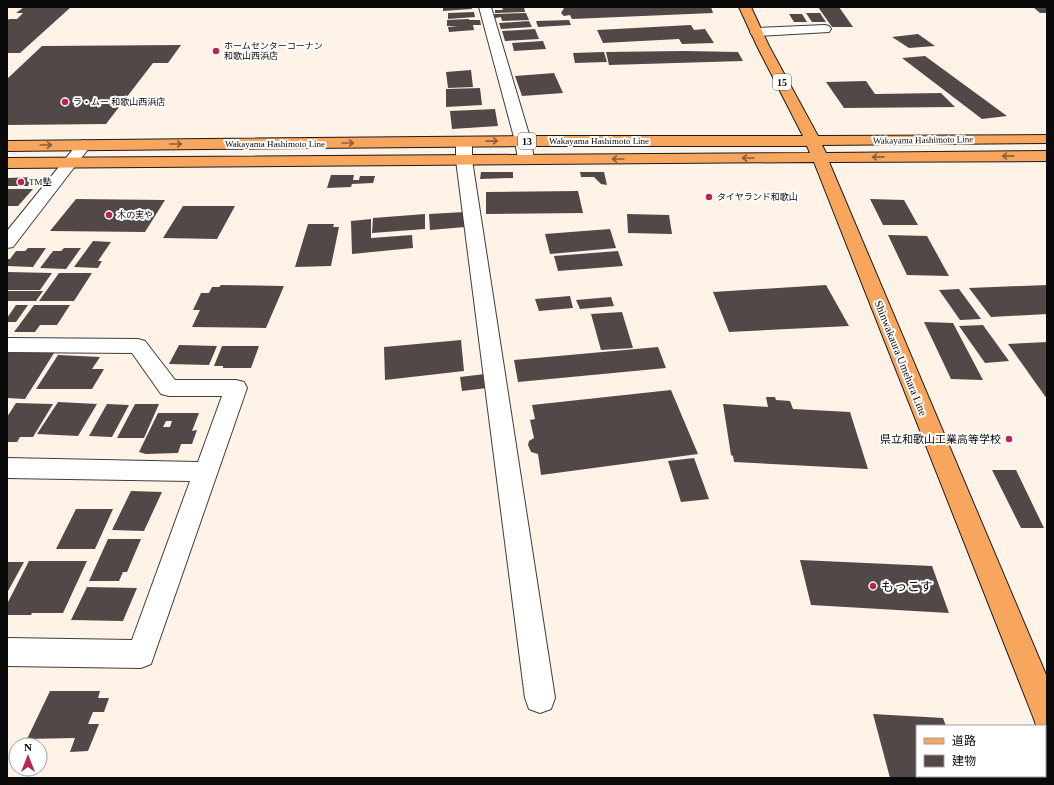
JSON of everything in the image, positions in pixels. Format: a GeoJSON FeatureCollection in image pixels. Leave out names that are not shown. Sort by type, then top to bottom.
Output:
{"type":"FeatureCollection","features":[{"type":"Feature","properties":{"kind":"main road","name":"Shinwakaura Umehara Line"},"geometry":{"type":"LineString","coordinates":[[744,7],[816,149],[1047,714]]}},
{"type":"Feature","properties":{"kind":"main road","name":"Wakayama Hashimoto Line"},"geometry":{"type":"LineString","coordinates":[[7,146],[84,145],[464,151],[526,159],[1047,139]]}},
{"type":"Feature","properties":{"kind":"main road","name":"Wakayama Hashimoto Line"},"geometry":{"type":"LineString","coordinates":[[7,163],[464,151],[523,141],[1047,156]]}},
{"type":"Feature","properties":{"kind":"street"},"geometry":{"type":"LineString","coordinates":[[485,7],[523,141],[526,159]]}},
{"type":"Feature","properties":{"kind":"street"},"geometry":{"type":"LineString","coordinates":[[756,32],[825,29]]}},
{"type":"Feature","properties":{"kind":"street"},"geometry":{"type":"LineString","coordinates":[[7,243],[84,145]]}},
{"type":"Feature","properties":{"kind":"street"},"geometry":{"type":"LineString","coordinates":[[464,151],[540,698]]}},
{"type":"Feature","properties":{"kind":"street"},"geometry":{"type":"LineString","coordinates":[[7,345],[138,346],[169,388],[236,388],[141,654],[7,652]]}},
{"type":"Feature","properties":{"kind":"street"},"geometry":{"type":"LineString","coordinates":[[7,468],[206,472]]}},
{"type":"Feature","properties":{"kind":"building"},"geometry":{"type":"Polygon","coordinates":[[[24,7],[71,7],[20,53],[7,53],[7,21],[9,19],[17,19],[23,13],[16,13],[24,7]]]}},
{"type":"Feature","properties":{"kind":"building"},"geometry":{"type":"Polygon","coordinates":[[[443,7],[471,7],[472,9],[443,11],[443,7]]]}},
{"type":"Feature","properties":{"kind":"building"},"geometry":{"type":"Polygon","coordinates":[[[502,7],[524,7],[525,12],[495,13],[495,10],[503,10],[502,7]]]}},
{"type":"Feature","properties":{"kind":"building"},"geometry":{"type":"Polygon","coordinates":[[[711,7],[713,13],[572,19],[570,15],[564,16],[561,13],[564,8],[711,7]]]}},
{"type":"Feature","properties":{"kind":"building"},"geometry":{"type":"Polygon","coordinates":[[[818,7],[839,7],[853,27],[832,27],[818,7]]]}},
{"type":"Feature","properties":{"kind":"building"},"geometry":{"type":"Polygon","coordinates":[[[1033,7],[1047,7],[1047,13],[1040,13],[1033,7]]]}},
{"type":"Feature","properties":{"kind":"building"},"geometry":{"type":"Polygon","coordinates":[[[474,12],[475,17],[448,19],[448,13],[474,12]]]}},
{"type":"Feature","properties":{"kind":"building"},"geometry":{"type":"Polygon","coordinates":[[[526,13],[529,20],[502,21],[501,17],[495,18],[494,14],[526,13]]]}},
{"type":"Feature","properties":{"kind":"building"},"geometry":{"type":"Polygon","coordinates":[[[806,13],[820,13],[826,22],[812,22],[806,13]]]}},
{"type":"Feature","properties":{"kind":"building"},"geometry":{"type":"Polygon","coordinates":[[[789,14],[802,14],[807,22],[794,22],[789,14]]]}},
{"type":"Feature","properties":{"kind":"building"},"geometry":{"type":"Polygon","coordinates":[[[447,20],[480,20],[481,25],[473,25],[474,30],[449,32],[448,27],[458,26],[447,26],[447,20]]]}},
{"type":"Feature","properties":{"kind":"building"},"geometry":{"type":"Polygon","coordinates":[[[569,20],[571,25],[538,27],[536,21],[569,20]]]}},
{"type":"Feature","properties":{"kind":"building"},"geometry":{"type":"Polygon","coordinates":[[[529,21],[532,27],[501,29],[499,23],[529,21]]]}},
{"type":"Feature","properties":{"kind":"building"},"geometry":{"type":"Polygon","coordinates":[[[691,25],[694,30],[705,29],[714,43],[682,44],[679,39],[603,43],[597,30],[691,25]]]}},
{"type":"Feature","properties":{"kind":"building"},"geometry":{"type":"Polygon","coordinates":[[[535,29],[539,39],[505,41],[502,31],[535,29]]]}},
{"type":"Feature","properties":{"kind":"building"},"geometry":{"type":"Polygon","coordinates":[[[918,34],[935,46],[909,48],[892,37],[918,34]]]}},
{"type":"Feature","properties":{"kind":"building"},"geometry":{"type":"Polygon","coordinates":[[[543,41],[546,49],[514,51],[512,43],[543,41]]]}},
{"type":"Feature","properties":{"kind":"building","name":"ラ・ムー 和歌山西浜店"},"geometry":{"type":"Polygon","coordinates":[[[181,45],[168,63],[153,63],[106,124],[7,125],[7,79],[42,46],[181,45]]]}},
{"type":"Feature","properties":{"kind":"building"},"geometry":{"type":"Polygon","coordinates":[[[604,52],[607,62],[575,63],[573,53],[604,52]]]}},
{"type":"Feature","properties":{"kind":"building"},"geometry":{"type":"Polygon","coordinates":[[[606,52],[738,52],[743,61],[609,65],[606,52]]]}},
{"type":"Feature","properties":{"kind":"building"},"geometry":{"type":"Polygon","coordinates":[[[925,56],[1007,116],[982,119],[902,58],[925,56]]]}},
{"type":"Feature","properties":{"kind":"building"},"geometry":{"type":"Polygon","coordinates":[[[471,70],[473,87],[448,88],[446,72],[471,70]]]}},
{"type":"Feature","properties":{"kind":"building"},"geometry":{"type":"Polygon","coordinates":[[[554,73],[563,93],[522,96],[515,76],[554,73]]]}},
{"type":"Feature","properties":{"kind":"building"},"geometry":{"type":"Polygon","coordinates":[[[866,81],[875,94],[941,93],[955,107],[844,108],[826,82],[866,81]]]}},
{"type":"Feature","properties":{"kind":"building"},"geometry":{"type":"Polygon","coordinates":[[[480,88],[482,105],[446,107],[446,89],[480,88]]]}},
{"type":"Feature","properties":{"kind":"building"},"geometry":{"type":"Polygon","coordinates":[[[495,109],[498,126],[452,129],[450,111],[495,109]]]}},
{"type":"Feature","properties":{"kind":"building"},"geometry":{"type":"Polygon","coordinates":[[[481,172],[513,172],[513,178],[480,179],[481,172]]]}},
{"type":"Feature","properties":{"kind":"building"},"geometry":{"type":"Polygon","coordinates":[[[580,172],[604,172],[607,185],[601,184],[594,177],[581,177],[580,172]]]}},
{"type":"Feature","properties":{"kind":"building"},"geometry":{"type":"Polygon","coordinates":[[[331,175],[354,175],[353,180],[359,180],[360,176],[375,176],[373,183],[352,184],[351,187],[327,188],[331,175]]]}},
{"type":"Feature","properties":{"kind":"building","name":"TM塾"},"geometry":{"type":"Polygon","coordinates":[[[38,177],[31,186],[7,186],[7,178],[38,177]]]}},
{"type":"Feature","properties":{"kind":"building"},"geometry":{"type":"Polygon","coordinates":[[[7,189],[33,189],[18,206],[7,206],[7,189]]]}},
{"type":"Feature","properties":{"kind":"building"},"geometry":{"type":"Polygon","coordinates":[[[578,191],[583,213],[486,214],[486,192],[578,191]]]}},
{"type":"Feature","properties":{"kind":"building","name":"木の実や"},"geometry":{"type":"Polygon","coordinates":[[[76,199],[165,200],[145,232],[50,231],[76,199]]]}},
{"type":"Feature","properties":{"kind":"building"},"geometry":{"type":"Polygon","coordinates":[[[870,199],[904,200],[918,225],[883,225],[870,199]]]}},
{"type":"Feature","properties":{"kind":"building"},"geometry":{"type":"Polygon","coordinates":[[[183,206],[235,206],[217,239],[163,238],[183,206]]]}},
{"type":"Feature","properties":{"kind":"building"},"geometry":{"type":"Polygon","coordinates":[[[464,212],[465,227],[430,230],[429,214],[464,212]]]}},
{"type":"Feature","properties":{"kind":"building"},"geometry":{"type":"Polygon","coordinates":[[[425,214],[425,229],[372,233],[373,218],[425,214]]]}},
{"type":"Feature","properties":{"kind":"building"},"geometry":{"type":"Polygon","coordinates":[[[627,214],[669,215],[672,234],[628,233],[627,214]]]}},
{"type":"Feature","properties":{"kind":"building"},"geometry":{"type":"Polygon","coordinates":[[[371,219],[371,238],[412,235],[413,248],[352,254],[351,221],[371,219]]]}},
{"type":"Feature","properties":{"kind":"building"},"geometry":{"type":"Polygon","coordinates":[[[308,224],[334,224],[333,227],[339,227],[331,266],[295,267],[308,224]]]}},
{"type":"Feature","properties":{"kind":"building"},"geometry":{"type":"Polygon","coordinates":[[[610,229],[616,248],[550,254],[545,234],[610,229]]]}},
{"type":"Feature","properties":{"kind":"building"},"geometry":{"type":"Polygon","coordinates":[[[888,235],[927,236],[949,276],[907,275],[888,235]]]}},
{"type":"Feature","properties":{"kind":"building"},"geometry":{"type":"Polygon","coordinates":[[[93,241],[111,242],[98,261],[102,261],[98,268],[74,267],[93,241]]]}},
{"type":"Feature","properties":{"kind":"building"},"geometry":{"type":"Polygon","coordinates":[[[28,248],[46,248],[33,267],[7,266],[7,259],[10,259],[16,251],[25,251],[28,248]]]}},
{"type":"Feature","properties":{"kind":"building"},"geometry":{"type":"Polygon","coordinates":[[[64,248],[81,248],[66,269],[40,268],[53,251],[61,251],[64,248]]]}},
{"type":"Feature","properties":{"kind":"building"},"geometry":{"type":"Polygon","coordinates":[[[618,251],[623,266],[558,271],[554,256],[618,251]]]}},
{"type":"Feature","properties":{"kind":"building"},"geometry":{"type":"Polygon","coordinates":[[[7,272],[52,273],[40,290],[7,290],[7,272]]]}},
{"type":"Feature","properties":{"kind":"building"},"geometry":{"type":"Polygon","coordinates":[[[59,273],[92,273],[74,301],[39,301],[59,273]]]}},
{"type":"Feature","properties":{"kind":"building"},"geometry":{"type":"Polygon","coordinates":[[[221,285],[284,286],[266,328],[192,327],[200,310],[193,310],[201,293],[209,293],[212,287],[219,287],[221,285]]]}},
{"type":"Feature","properties":{"kind":"building"},"geometry":{"type":"Polygon","coordinates":[[[826,285],[849,326],[729,332],[713,292],[826,285]]]}},
{"type":"Feature","properties":{"kind":"building"},"geometry":{"type":"Polygon","coordinates":[[[1047,285],[1047,314],[991,317],[969,288],[1047,285]]]}},
{"type":"Feature","properties":{"kind":"building"},"geometry":{"type":"Polygon","coordinates":[[[959,289],[981,319],[960,320],[939,290],[959,289]]]}},
{"type":"Feature","properties":{"kind":"building"},"geometry":{"type":"Polygon","coordinates":[[[7,291],[43,291],[36,301],[7,301],[7,291]]]}},
{"type":"Feature","properties":{"kind":"building"},"geometry":{"type":"Polygon","coordinates":[[[570,296],[573,308],[539,311],[535,299],[570,296]]]}},
{"type":"Feature","properties":{"kind":"building"},"geometry":{"type":"Polygon","coordinates":[[[611,297],[614,306],[580,309],[576,300],[611,297]]]}},
{"type":"Feature","properties":{"kind":"building"},"geometry":{"type":"Polygon","coordinates":[[[16,305],[28,305],[16,322],[7,322],[7,318],[16,305]]]}},
{"type":"Feature","properties":{"kind":"building"},"geometry":{"type":"Polygon","coordinates":[[[34,305],[70,305],[57,325],[40,325],[35,332],[14,332],[34,305]]]}},
{"type":"Feature","properties":{"kind":"building"},"geometry":{"type":"Polygon","coordinates":[[[622,312],[633,348],[601,350],[591,314],[622,312]]]}},
{"type":"Feature","properties":{"kind":"building"},"geometry":{"type":"Polygon","coordinates":[[[924,322],[953,323],[983,380],[951,379],[924,322]]]}},
{"type":"Feature","properties":{"kind":"building"},"geometry":{"type":"Polygon","coordinates":[[[983,325],[1009,361],[985,363],[959,326],[983,325]]]}},
{"type":"Feature","properties":{"kind":"building"},"geometry":{"type":"Polygon","coordinates":[[[461,340],[464,371],[385,380],[384,347],[461,340]]]}},
{"type":"Feature","properties":{"kind":"building"},"geometry":{"type":"Polygon","coordinates":[[[1047,342],[1047,399],[1008,344],[1047,342]]]}},
{"type":"Feature","properties":{"kind":"building"},"geometry":{"type":"Polygon","coordinates":[[[179,345],[217,346],[209,365],[169,364],[179,345]]]}},
{"type":"Feature","properties":{"kind":"building"},"geometry":{"type":"Polygon","coordinates":[[[222,346],[259,346],[251,368],[223,368],[223,366],[214,366],[222,346]]]}},
{"type":"Feature","properties":{"kind":"building"},"geometry":{"type":"Polygon","coordinates":[[[658,347],[666,368],[518,382],[514,360],[658,347]]]}},
{"type":"Feature","properties":{"kind":"building"},"geometry":{"type":"Polygon","coordinates":[[[7,353],[54,353],[25,399],[7,398],[7,353]]]}},
{"type":"Feature","properties":{"kind":"building"},"geometry":{"type":"Polygon","coordinates":[[[58,355],[100,357],[92,369],[104,369],[92,389],[36,389],[58,355]]]}},
{"type":"Feature","properties":{"kind":"building"},"geometry":{"type":"Polygon","coordinates":[[[485,374],[487,388],[462,391],[460,377],[485,374]]]}},
{"type":"Feature","properties":{"kind":"building"},"geometry":{"type":"Polygon","coordinates":[[[671,390],[698,454],[541,475],[538,454],[531,452],[528,445],[529,441],[534,438],[530,420],[535,419],[532,405],[671,390]]]}},
{"type":"Feature","properties":{"kind":"building"},"geometry":{"type":"Polygon","coordinates":[[[766,397],[775,397],[776,400],[790,401],[793,409],[850,412],[868,469],[734,462],[733,456],[731,455],[723,404],[768,407],[766,397]]]}},
{"type":"Feature","properties":{"kind":"building"},"geometry":{"type":"Polygon","coordinates":[[[58,402],[97,404],[78,436],[37,434],[58,402]]]}},
{"type":"Feature","properties":{"kind":"building"},"geometry":{"type":"Polygon","coordinates":[[[16,403],[53,404],[33,437],[20,437],[17,442],[7,442],[7,417],[16,403]]]}},
{"type":"Feature","properties":{"kind":"building"},"geometry":{"type":"Polygon","coordinates":[[[107,404],[129,405],[112,437],[89,436],[107,404]]]}},
{"type":"Feature","properties":{"kind":"building"},"geometry":{"type":"Polygon","coordinates":[[[135,404],[159,404],[144,438],[117,438],[135,404]]]}},
{"type":"Feature","properties":{"kind":"building"},"geometry":{"type":"Polygon","coordinates":[[[158,413],[199,413],[192,431],[197,430],[192,444],[181,444],[178,453],[146,454],[139,452],[158,413]],[[166,421],[163,427],[170,427],[172,421],[166,421]]]}},
{"type":"Feature","properties":{"kind":"building"},"geometry":{"type":"Polygon","coordinates":[[[694,458],[709,499],[681,502],[668,461],[694,458]]]}},
{"type":"Feature","properties":{"kind":"building"},"geometry":{"type":"Polygon","coordinates":[[[992,470],[1016,470],[1044,528],[1021,528],[992,470]]]}},
{"type":"Feature","properties":{"kind":"building"},"geometry":{"type":"Polygon","coordinates":[[[131,491],[162,492],[144,531],[112,530],[131,491]]]}},
{"type":"Feature","properties":{"kind":"building"},"geometry":{"type":"Polygon","coordinates":[[[76,509],[113,509],[95,549],[56,549],[76,509]]]}},
{"type":"Feature","properties":{"kind":"building"},"geometry":{"type":"Polygon","coordinates":[[[108,539],[141,539],[127,572],[123,572],[119,581],[89,581],[108,539]]]}},
{"type":"Feature","properties":{"kind":"building","name":"もっこす"},"geometry":{"type":"Polygon","coordinates":[[[800,560],[932,566],[949,613],[811,605],[800,560]]]}},
{"type":"Feature","properties":{"kind":"building"},"geometry":{"type":"Polygon","coordinates":[[[29,561],[87,561],[63,613],[7,615],[7,604],[29,561]]]}},
{"type":"Feature","properties":{"kind":"building"},"geometry":{"type":"Polygon","coordinates":[[[7,562],[24,562],[7,593],[7,562]]]}},
{"type":"Feature","properties":{"kind":"building"},"geometry":{"type":"Polygon","coordinates":[[[87,587],[137,588],[123,621],[71,620],[87,587]]]}},
{"type":"Feature","properties":{"kind":"building"},"geometry":{"type":"Polygon","coordinates":[[[50,691],[100,691],[98,698],[109,698],[104,712],[93,712],[88,724],[99,724],[88,751],[70,752],[75,738],[28,737],[50,691]]]}},
{"type":"Feature","properties":{"kind":"building"},"geometry":{"type":"Polygon","coordinates":[[[873,714],[943,718],[946,725],[916,725],[916,777],[962,778],[890,778],[873,714]]]}},
{"type":"Feature","properties":{"kind":"place","name":"ホームセンターコーナン 和歌山西浜店"},"geometry":{"type":"Point","coordinates":[216,51]}},
{"type":"Feature","properties":{"kind":"place","name":"ラ・ムー 和歌山西浜店"},"geometry":{"type":"Point","coordinates":[65,102]}},
{"type":"Feature","properties":{"kind":"place","name":"TM塾"},"geometry":{"type":"Point","coordinates":[21,182]}},
{"type":"Feature","properties":{"kind":"place","name":"タイヤランド和歌山"},"geometry":{"type":"Point","coordinates":[709,197]}},
{"type":"Feature","properties":{"kind":"place","name":"木の実や"},"geometry":{"type":"Point","coordinates":[109,215]}},
{"type":"Feature","properties":{"kind":"place","name":"県立和歌山工業高等学校"},"geometry":{"type":"Point","coordinates":[1009,439]}},
{"type":"Feature","properties":{"kind":"place","name":"もっこす"},"geometry":{"type":"Point","coordinates":[873,586]}}]}
